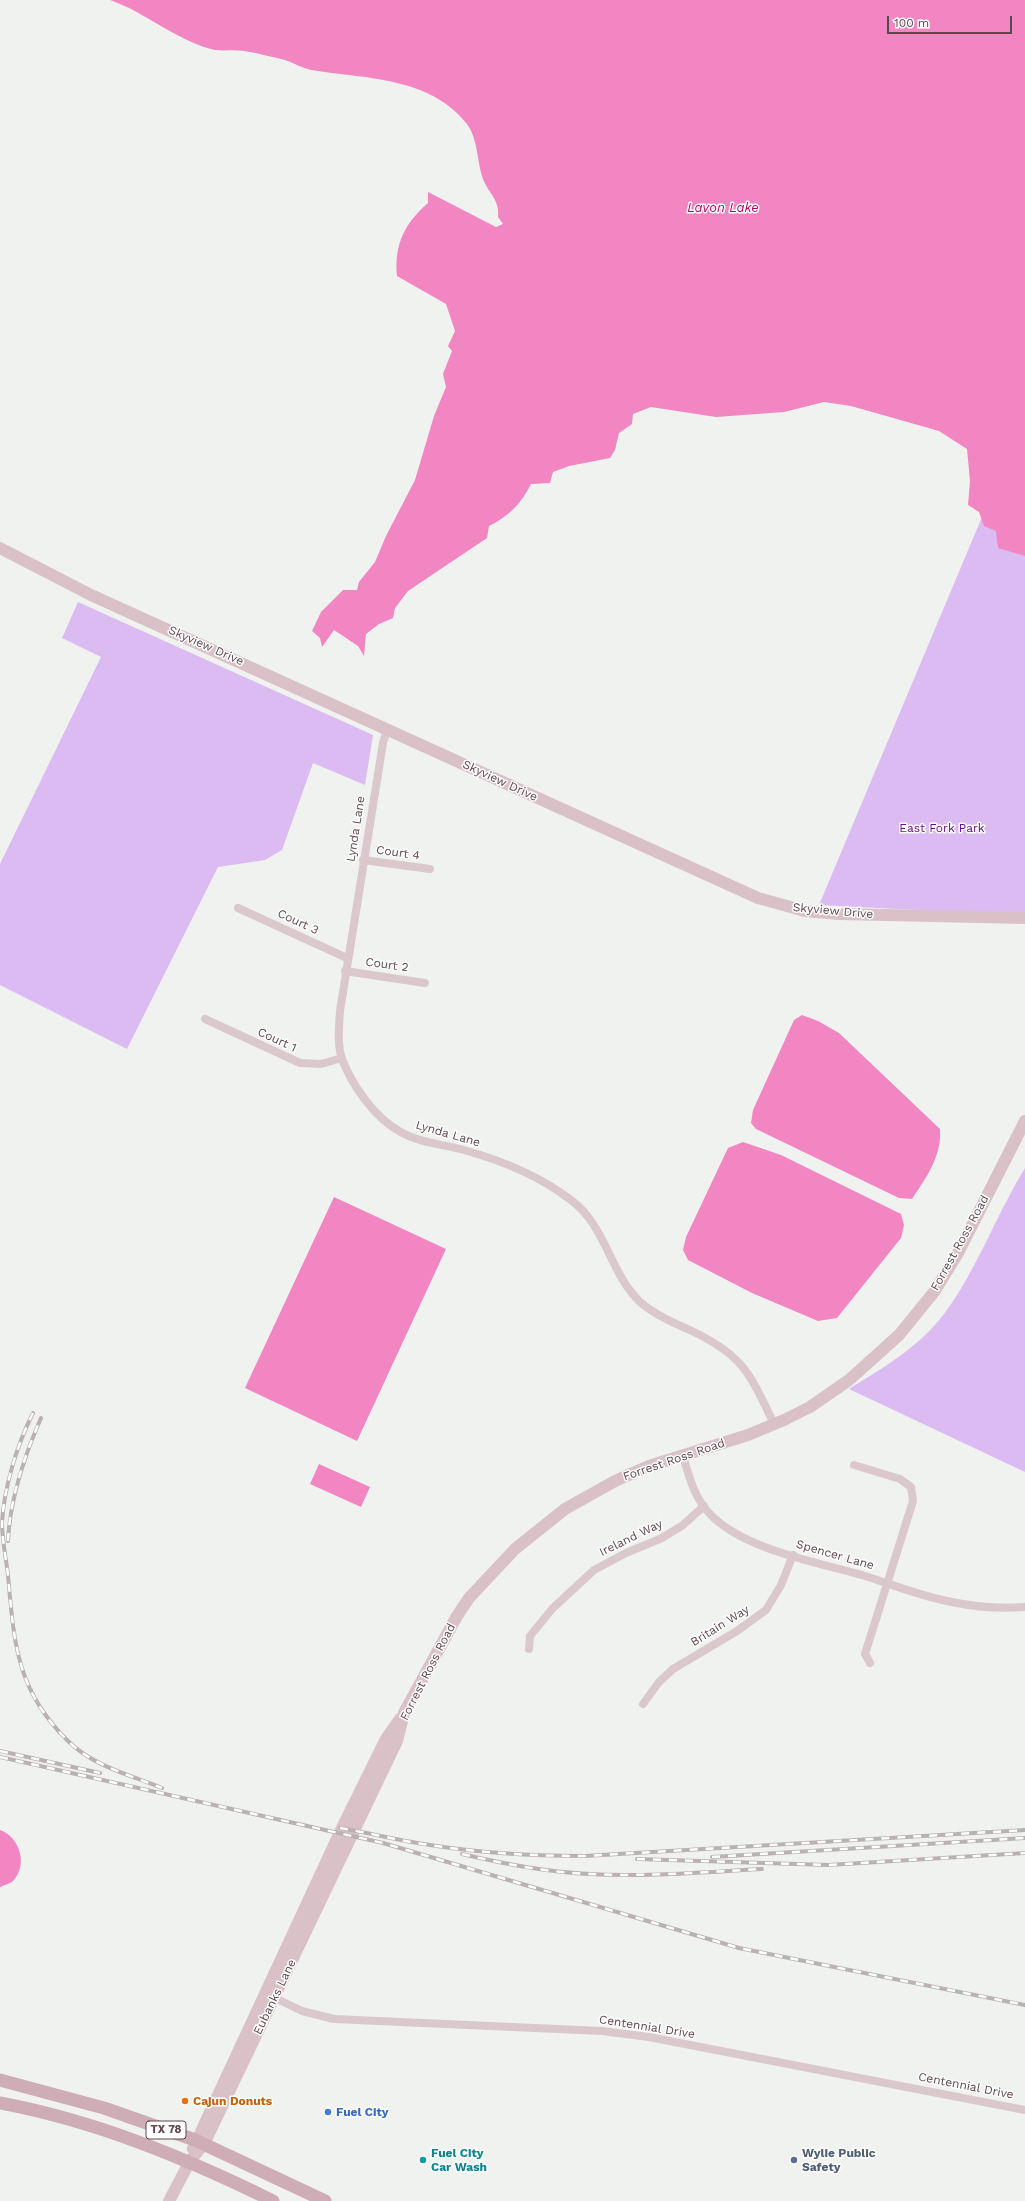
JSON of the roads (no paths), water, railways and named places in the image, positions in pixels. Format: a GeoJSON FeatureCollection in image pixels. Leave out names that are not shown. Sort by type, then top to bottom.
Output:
{"type":"FeatureCollection","features":[{"type":"Feature","properties":{"kind":"main road","name":"TX 78"},"geometry":{"type":"LineString","coordinates":[[0,2080],[104,2108],[200,2142],[325,2201]]}},
{"type":"Feature","properties":{"kind":"main road","name":"TX 78"},"geometry":{"type":"LineString","coordinates":[[0,2104],[83,2124],[190,2161],[273,2201]]}},
{"type":"Feature","properties":{"kind":"street","name":"Skyview Drive"},"geometry":{"type":"LineString","coordinates":[[0,548],[91,595],[758,898],[805,911],[839,914],[1025,918]]}},
{"type":"Feature","properties":{"kind":"street","name":"Lynda Lane"},"geometry":{"type":"LineString","coordinates":[[387,729],[382,743],[345,971],[339,1023],[342,1058],[355,1083],[375,1110],[400,1132],[421,1140],[459,1149],[495,1161],[551,1187],[580,1208],[600,1234],[622,1280],[639,1301],[656,1313],[708,1339],[731,1354],[751,1378],[774,1424]]}},
{"type":"Feature","properties":{"kind":"street","name":"Court 4"},"geometry":{"type":"LineString","coordinates":[[363,860],[430,869]]}},
{"type":"Feature","properties":{"kind":"street","name":"Court 3"},"geometry":{"type":"LineString","coordinates":[[238,908],[347,958]]}},
{"type":"Feature","properties":{"kind":"street","name":"Court 2"},"geometry":{"type":"LineString","coordinates":[[345,971],[425,983]]}},
{"type":"Feature","properties":{"kind":"street","name":"Court 1"},"geometry":{"type":"LineString","coordinates":[[205,1019],[300,1063],[321,1064],[342,1058]]}},
{"type":"Feature","properties":{"kind":"street","name":"Forrest Ross Road"},"geometry":{"type":"LineString","coordinates":[[348,1829],[397,1741],[404,1713],[462,1607],[510,1552],[550,1520],[580,1500],[615,1481],[649,1466],[683,1456],[774,1424],[810,1406],[849,1380],[898,1335],[934,1292],[958,1253],[1025,1121]]}},
{"type":"Feature","properties":{"kind":"street","name":"Spencer Lane"},"geometry":{"type":"LineString","coordinates":[[683,1456],[694,1492],[709,1513],[737,1536],[793,1555],[952,1602],[1006,1609],[1025,1607]]}},
{"type":"Feature","properties":{"kind":"street"},"geometry":{"type":"LineString","coordinates":[[854,1465],[900,1480],[911,1487],[913,1501],[864,1654],[870,1663]]}},
{"type":"Feature","properties":{"kind":"street","name":"Ireland Way"},"geometry":{"type":"LineString","coordinates":[[529,1649],[530,1636],[534,1630],[553,1608],[594,1570],[626,1553],[662,1538],[683,1525],[704,1506]]}},
{"type":"Feature","properties":{"kind":"street","name":"Britain Way"},"geometry":{"type":"LineString","coordinates":[[643,1704],[659,1682],[672,1669],[737,1631],[766,1610],[781,1585],[793,1555]]}},
{"type":"Feature","properties":{"kind":"street","name":"Eubanks Lane"},"geometry":{"type":"LineString","coordinates":[[169,2201],[200,2142],[348,1829]]}},
{"type":"Feature","properties":{"kind":"street","name":"Centennial Drive"},"geometry":{"type":"LineString","coordinates":[[270,1995],[309,2014],[334,2018],[602,2031],[649,2037],[1025,2110]]}},
{"type":"Feature","properties":{"kind":"water","name":"Lavon Lake"},"geometry":{"type":"Polygon","coordinates":[[[110,0],[1025,0],[1025,556],[998,548],[996,531],[984,526],[979,512],[968,505],[970,481],[967,449],[939,431],[851,406],[824,402],[784,412],[716,417],[651,407],[633,414],[632,424],[619,433],[615,450],[610,458],[569,466],[553,472],[550,483],[531,484],[523,498],[514,509],[503,518],[489,526],[487,538],[408,591],[395,608],[393,618],[379,624],[366,634],[364,656],[358,646],[334,630],[322,647],[320,638],[312,631],[321,612],[343,590],[357,590],[359,582],[375,562],[386,536],[415,480],[434,416],[446,387],[443,374],[452,351],[448,346],[455,331],[446,304],[397,276],[397,254],[399,244],[407,226],[428,203],[428,192],[496,227],[503,224],[498,217],[496,201],[483,179],[471,130],[452,108],[434,97],[415,88],[395,82],[311,70],[285,60],[240,50],[219,50],[197,45],[135,11],[110,0]]]}},
{"type":"Feature","properties":{"kind":"water"},"geometry":{"type":"Polygon","coordinates":[[[802,1015],[818,1021],[839,1033],[940,1129],[940,1139],[936,1157],[928,1175],[912,1199],[899,1198],[756,1129],[751,1123],[753,1110],[794,1020],[802,1015]]]}},
{"type":"Feature","properties":{"kind":"water"},"geometry":{"type":"Polygon","coordinates":[[[743,1142],[781,1155],[901,1214],[904,1225],[901,1238],[837,1318],[818,1321],[752,1293],[688,1260],[683,1250],[686,1237],[728,1148],[743,1142]]]}},
{"type":"Feature","properties":{"kind":"water"},"geometry":{"type":"Polygon","coordinates":[[[334,1197],[446,1249],[357,1441],[245,1388],[334,1197]]]}},
{"type":"Feature","properties":{"kind":"water"},"geometry":{"type":"Polygon","coordinates":[[[319,1464],[370,1487],[361,1507],[310,1484],[319,1464]]]}},
{"type":"Feature","properties":{"kind":"water"},"geometry":{"type":"Polygon","coordinates":[[[0,1830],[13,1839],[17,1845],[21,1860],[20,1868],[12,1882],[0,1887],[0,1830]]]}},
{"type":"Feature","properties":{"kind":"railway"},"geometry":{"type":"LineString","coordinates":[[33,1413],[12,1466],[5,1495],[2,1523],[13,1622],[21,1664],[28,1684],[38,1703],[51,1722],[78,1750],[112,1769],[162,1788]]}},
{"type":"Feature","properties":{"kind":"railway"},"geometry":{"type":"LineString","coordinates":[[8,1541],[9,1525],[19,1478],[41,1418]]}},
{"type":"Feature","properties":{"kind":"railway"},"geometry":{"type":"LineString","coordinates":[[0,1751],[100,1773]]}},
{"type":"Feature","properties":{"kind":"railway"},"geometry":{"type":"LineString","coordinates":[[0,1757],[383,1843],[739,1948],[1025,2005]]}},
{"type":"Feature","properties":{"kind":"railway"},"geometry":{"type":"LineString","coordinates":[[340,1828],[419,1843],[468,1850],[527,1855],[585,1856],[1025,1830]]}},
{"type":"Feature","properties":{"kind":"railway"},"geometry":{"type":"LineString","coordinates":[[712,1857],[1025,1838]]}},
{"type":"Feature","properties":{"kind":"railway"},"geometry":{"type":"LineString","coordinates":[[637,1859],[828,1865],[1025,1853]]}},
{"type":"Feature","properties":{"kind":"railway"},"geometry":{"type":"LineString","coordinates":[[462,1854],[525,1867],[589,1874],[654,1875],[762,1869]]}},
{"type":"Feature","properties":{"kind":"place","name":"Cajun Donuts"},"geometry":{"type":"Point","coordinates":[185,2101]}},
{"type":"Feature","properties":{"kind":"place","name":"Fuel City"},"geometry":{"type":"Point","coordinates":[328,2112]}},
{"type":"Feature","properties":{"kind":"place","name":"Fuel City Car Wash"},"geometry":{"type":"Point","coordinates":[423,2160]}},
{"type":"Feature","properties":{"kind":"place","name":"Wylie Public Safety"},"geometry":{"type":"Point","coordinates":[794,2160]}},
{"type":"Feature","properties":{"kind":"park label","name":"East Fork Park"},"geometry":{"type":"Point","coordinates":[942,828]}}]}
